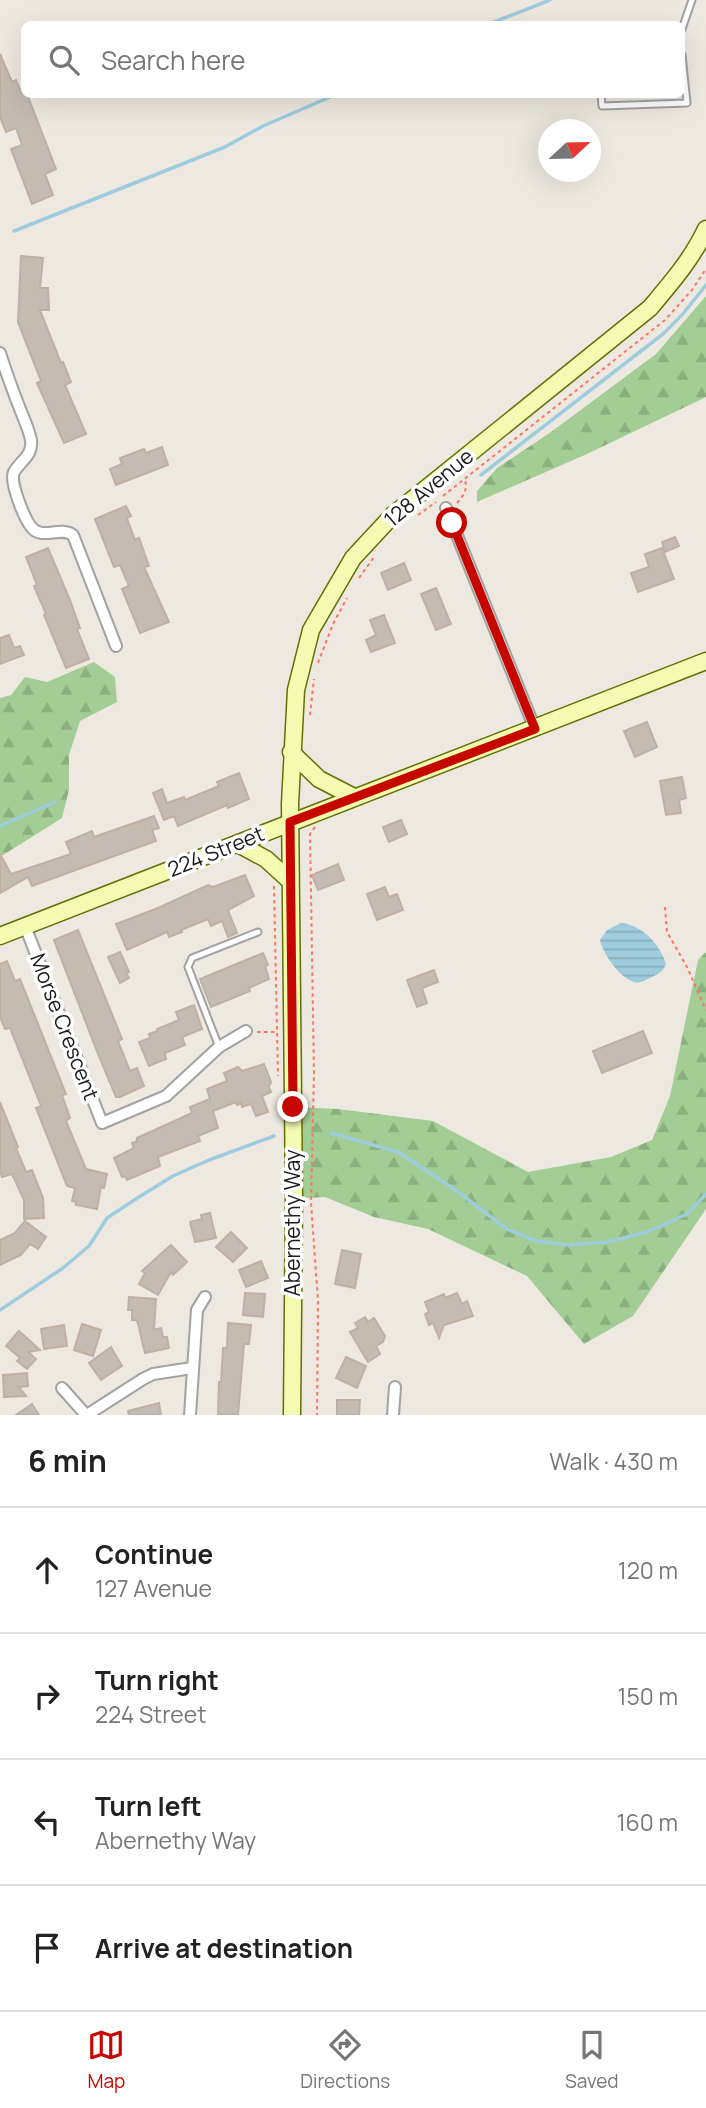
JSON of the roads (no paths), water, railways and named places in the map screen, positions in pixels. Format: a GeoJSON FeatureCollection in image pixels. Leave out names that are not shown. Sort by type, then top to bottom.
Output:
{"type":"FeatureCollection","features":[{"type":"Feature","properties":{"kind":"main road","name":"128 Avenue"},"geometry":{"type":"LineString","coordinates":[[290,822],[291,752],[296,690],[311,630],[353,558],[410,500],[650,308],[673,281],[699,244],[706,229]]}},
{"type":"Feature","properties":{"kind":"main road","name":"224 Street"},"geometry":{"type":"LineString","coordinates":[[0,936],[706,661]]}},
{"type":"Feature","properties":{"kind":"main road"},"geometry":{"type":"LineString","coordinates":[[291,752],[319,779],[354,797]]}},
{"type":"Feature","properties":{"kind":"main road","name":"Abernethy Way"},"geometry":{"type":"LineString","coordinates":[[290,822],[294,1185],[292,1415]]}},
{"type":"Feature","properties":{"kind":"main road"},"geometry":{"type":"LineString","coordinates":[[237,844],[266,859],[289,880]]}},
{"type":"Feature","properties":{"kind":"street"},"geometry":{"type":"LineString","coordinates":[[0,353],[31,439],[28,457],[15,471],[0,477]]}},
{"type":"Feature","properties":{"kind":"street"},"geometry":{"type":"LineString","coordinates":[[15,471],[14,486],[31,526],[40,533],[63,531],[73,535],[116,646]]}},
{"type":"Feature","properties":{"kind":"street"},"geometry":{"type":"LineString","coordinates":[[447,510],[535,729]]}},
{"type":"Feature","properties":{"kind":"street","name":"Morse Crescent"},"geometry":{"type":"LineString","coordinates":[[25,926],[102,1123],[166,1096],[219,1047],[246,1031]]}},
{"type":"Feature","properties":{"kind":"street"},"geometry":{"type":"LineString","coordinates":[[190,1415],[197,1310],[205,1297]]}},
{"type":"Feature","properties":{"kind":"street"},"geometry":{"type":"LineString","coordinates":[[62,1388],[87,1415],[153,1374],[192,1368]]}},
{"type":"Feature","properties":{"kind":"street"},"geometry":{"type":"LineString","coordinates":[[393,1415],[395,1387]]}},
{"type":"Feature","properties":{"kind":"lane"},"geometry":{"type":"LineString","coordinates":[[684,21],[692,0]]}},
{"type":"Feature","properties":{"kind":"lane"},"geometry":{"type":"LineString","coordinates":[[601,98],[602,106],[687,103],[685,87]]}},
{"type":"Feature","properties":{"kind":"lane"},"geometry":{"type":"LineString","coordinates":[[219,1047],[188,967],[192,958],[258,932]]}},
{"type":"Feature","properties":{"kind":"water"},"geometry":{"type":"Polygon","coordinates":[[[621,923],[636,927],[649,937],[666,964],[660,972],[642,982],[623,976],[613,965],[600,940],[607,930],[621,923]]]}},
{"type":"Feature","properties":{"kind":"waterway"},"geometry":{"type":"LineString","coordinates":[[497,21],[550,0]]}},
{"type":"Feature","properties":{"kind":"waterway"},"geometry":{"type":"LineString","coordinates":[[14,231],[225,147],[263,126],[328,98]]}},
{"type":"Feature","properties":{"kind":"waterway"},"geometry":{"type":"LineString","coordinates":[[481,475],[663,334],[706,285]]}},
{"type":"Feature","properties":{"kind":"waterway"},"geometry":{"type":"LineString","coordinates":[[0,826],[55,802]]}},
{"type":"Feature","properties":{"kind":"waterway"},"geometry":{"type":"LineString","coordinates":[[331,1133],[398,1152],[507,1229],[536,1241],[569,1245],[607,1242],[647,1232],[687,1214],[706,1194]]}},
{"type":"Feature","properties":{"kind":"waterway"},"geometry":{"type":"LineString","coordinates":[[0,1310],[63,1268],[89,1246],[107,1218],[139,1197],[173,1176],[274,1136]]}}]}
